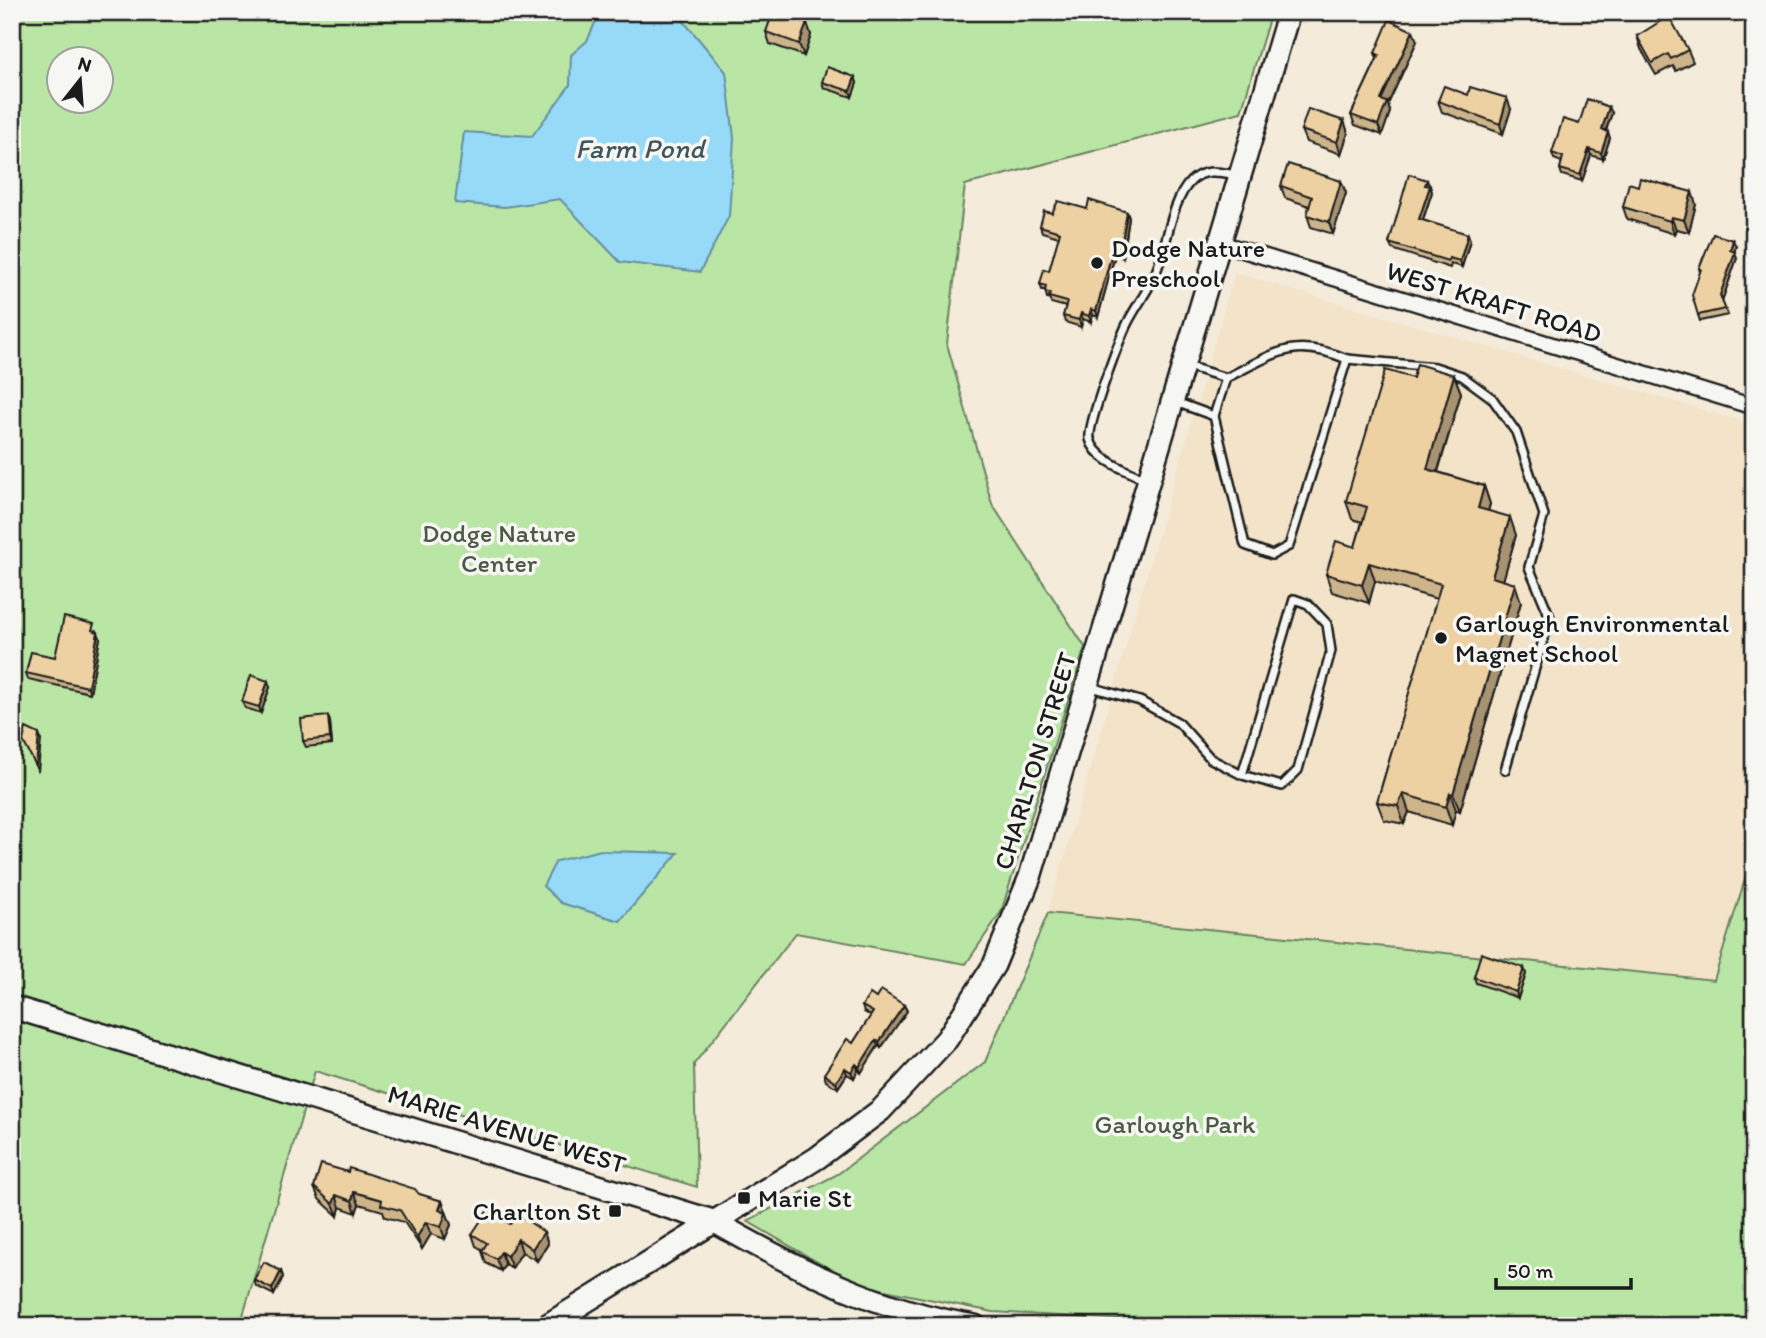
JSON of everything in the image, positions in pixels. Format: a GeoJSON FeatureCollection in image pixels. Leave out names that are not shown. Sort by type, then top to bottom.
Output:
{"type":"FeatureCollection","features":[{"type":"Feature","properties":{"kind":"street","name":"CHARLTON STREET"},"geometry":{"type":"LineString","coordinates":[[554,1323],[817,1158],[881,1110],[947,1039],[994,965],[1030,877],[1289,12]]}},
{"type":"Feature","properties":{"kind":"street","name":"WEST KRAFT ROAD"},"geometry":{"type":"LineString","coordinates":[[1220,243],[1754,407]]}},
{"type":"Feature","properties":{"kind":"street","name":"MARIE AVENUE WEST"},"geometry":{"type":"LineString","coordinates":[[12,1007],[713,1221],[811,1274],[857,1295],[899,1309],[975,1326]]}},
{"type":"Feature","properties":{"kind":"lane"},"geometry":{"type":"LineString","coordinates":[[1149,481],[1120,468],[1095,448],[1090,439],[1092,420],[1128,322],[1152,286],[1186,186],[1202,173],[1213,171],[1240,175]]}},
{"type":"Feature","properties":{"kind":"lane"},"geometry":{"type":"LineString","coordinates":[[1184,365],[1226,378],[1289,347],[1325,350],[1347,359],[1421,365],[1462,376],[1492,397],[1516,432],[1545,515],[1529,567],[1550,617],[1506,770]]}},
{"type":"Feature","properties":{"kind":"lane"},"geometry":{"type":"LineString","coordinates":[[1226,378],[1214,416],[1245,545],[1272,555],[1289,546],[1347,359]]}},
{"type":"Feature","properties":{"kind":"lane"},"geometry":{"type":"LineString","coordinates":[[1173,401],[1214,416]]}},
{"type":"Feature","properties":{"kind":"lane"},"geometry":{"type":"LineString","coordinates":[[1087,686],[1140,701],[1179,723],[1211,759],[1242,775],[1282,786],[1298,770],[1331,651],[1327,624],[1308,604],[1294,599],[1242,775]]}},
{"type":"Feature","properties":{"kind":"shaded area","name":"Garlough Environmental Magnet School"},"geometry":{"type":"Polygon","coordinates":[[[1235,273],[1754,425],[1754,851],[1715,980],[1048,913],[1235,273]]]}},
{"type":"Feature","properties":{"kind":"green space","name":"Dodge Nature Center"},"geometry":{"type":"Polygon","coordinates":[[[12,12],[1271,12],[1241,112],[965,185],[947,344],[992,504],[1085,647],[1001,912],[966,964],[796,933],[694,1064],[697,1187],[315,1071],[240,1326],[12,1326],[12,12]]]}},
{"type":"Feature","properties":{"kind":"green space","name":"Garlough Park"},"geometry":{"type":"Polygon","coordinates":[[[1754,850],[1754,1326],[1230,1326],[993,1312],[855,1284],[747,1221],[838,1174],[985,1062],[1048,913],[1714,980],[1754,850]]]}},
{"type":"Feature","properties":{"kind":"water","name":"Farm Pond"},"geometry":{"type":"Polygon","coordinates":[[[600,12],[676,12],[726,72],[734,138],[729,216],[700,272],[620,262],[560,199],[505,207],[455,203],[464,132],[532,136],[570,85],[571,55],[587,41],[600,12]]]}},
{"type":"Feature","properties":{"kind":"water"},"geometry":{"type":"Polygon","coordinates":[[[601,850],[678,853],[620,921],[561,903],[543,886],[556,861],[601,850]]]}},
{"type":"Feature","properties":{"kind":"building"},"geometry":{"type":"Polygon","coordinates":[[[773,12],[807,23],[799,44],[766,32],[773,12]]]}},
{"type":"Feature","properties":{"kind":"building"},"geometry":{"type":"Polygon","coordinates":[[[1669,16],[1688,50],[1671,59],[1668,54],[1652,63],[1637,36],[1669,16]]]}},
{"type":"Feature","properties":{"kind":"building"},"geometry":{"type":"Polygon","coordinates":[[[1389,20],[1413,31],[1381,100],[1387,102],[1378,125],[1351,115],[1379,55],[1375,53],[1389,20]]]}},
{"type":"Feature","properties":{"kind":"building"},"geometry":{"type":"Polygon","coordinates":[[[827,67],[855,77],[850,91],[822,82],[827,67]]]}},
{"type":"Feature","properties":{"kind":"building"},"geometry":{"type":"Polygon","coordinates":[[[1444,86],[1468,95],[1470,87],[1507,98],[1500,124],[1438,101],[1444,86]]]}},
{"type":"Feature","properties":{"kind":"building"},"geometry":{"type":"Polygon","coordinates":[[[1587,99],[1609,107],[1602,129],[1608,132],[1601,153],[1589,149],[1580,175],[1560,169],[1563,157],[1552,153],[1563,119],[1579,124],[1587,99]]]}},
{"type":"Feature","properties":{"kind":"building"},"geometry":{"type":"Polygon","coordinates":[[[1308,109],[1344,121],[1337,142],[1301,130],[1308,109]]]}},
{"type":"Feature","properties":{"kind":"building"},"geometry":{"type":"Polygon","coordinates":[[[1288,164],[1341,181],[1329,222],[1307,215],[1312,197],[1281,186],[1288,164]]]}},
{"type":"Feature","properties":{"kind":"building"},"geometry":{"type":"Polygon","coordinates":[[[1409,174],[1427,180],[1425,185],[1430,186],[1419,219],[1468,234],[1460,261],[1449,258],[1448,261],[1389,243],[1409,174]]]}},
{"type":"Feature","properties":{"kind":"building"},"geometry":{"type":"Polygon","coordinates":[[[1640,178],[1692,192],[1684,220],[1671,217],[1670,221],[1623,207],[1629,183],[1638,186],[1640,178]]]}},
{"type":"Feature","properties":{"kind":"building"},"geometry":{"type":"Polygon","coordinates":[[[1089,200],[1127,212],[1120,252],[1113,249],[1096,311],[1091,309],[1089,316],[1081,313],[1079,320],[1063,316],[1067,302],[1049,297],[1050,293],[1045,292],[1046,286],[1040,284],[1044,269],[1049,271],[1060,232],[1040,226],[1044,211],[1052,213],[1058,201],[1087,209],[1089,200]]]}},
{"type":"Feature","properties":{"kind":"building"},"geometry":{"type":"Polygon","coordinates":[[[1713,234],[1733,240],[1730,250],[1735,252],[1720,295],[1725,309],[1698,315],[1692,295],[1701,269],[1699,268],[1713,234]]]}},
{"type":"Feature","properties":{"kind":"building"},"geometry":{"type":"Polygon","coordinates":[[[1417,364],[1454,375],[1427,469],[1484,486],[1478,508],[1510,517],[1492,577],[1515,584],[1453,794],[1450,793],[1446,807],[1403,794],[1398,806],[1377,802],[1441,584],[1369,563],[1362,585],[1326,574],[1336,541],[1355,547],[1367,507],[1346,501],[1385,370],[1413,378],[1417,364]]]}},
{"type":"Feature","properties":{"kind":"building"},"geometry":{"type":"Polygon","coordinates":[[[64,617],[94,624],[92,630],[98,632],[88,687],[26,673],[31,652],[55,657],[64,617]]]}},
{"type":"Feature","properties":{"kind":"building"},"geometry":{"type":"Polygon","coordinates":[[[251,675],[268,681],[259,707],[242,702],[251,675]]]}},
{"type":"Feature","properties":{"kind":"building"},"geometry":{"type":"Polygon","coordinates":[[[328,716],[330,738],[303,741],[301,719],[328,716]]]}},
{"type":"Feature","properties":{"kind":"building"},"geometry":{"type":"Polygon","coordinates":[[[26,728],[39,734],[36,766],[23,741],[26,728]]]}},
{"type":"Feature","properties":{"kind":"building"},"geometry":{"type":"Polygon","coordinates":[[[1481,953],[1524,968],[1516,992],[1474,977],[1481,953]]]}},
{"type":"Feature","properties":{"kind":"building"},"geometry":{"type":"Polygon","coordinates":[[[881,990],[904,1005],[879,1042],[876,1040],[859,1067],[856,1064],[851,1072],[845,1068],[836,1082],[824,1074],[847,1039],[853,1043],[873,1012],[862,1006],[870,994],[876,998],[881,990]]]}},
{"type":"Feature","properties":{"kind":"building"},"geometry":{"type":"Polygon","coordinates":[[[321,1164],[348,1172],[349,1168],[415,1189],[419,1194],[442,1201],[439,1210],[446,1213],[441,1227],[426,1222],[417,1237],[400,1210],[381,1205],[382,1200],[354,1192],[352,1201],[336,1195],[333,1204],[314,1187],[321,1164]]]}},
{"type":"Feature","properties":{"kind":"building"},"geometry":{"type":"Polygon","coordinates":[[[488,1210],[510,1224],[519,1215],[544,1232],[532,1249],[518,1239],[507,1256],[501,1252],[496,1259],[482,1251],[487,1243],[472,1234],[488,1210]]]}},
{"type":"Feature","properties":{"kind":"building"},"geometry":{"type":"Polygon","coordinates":[[[264,1262],[281,1271],[272,1289],[254,1280],[264,1262]]]}},
{"type":"Feature","properties":{"kind":"place","name":"Dodge Nature Preschool"},"geometry":{"type":"Point","coordinates":[1097,263]}},
{"type":"Feature","properties":{"kind":"place","name":"Garlough Environmental Magnet School"},"geometry":{"type":"Point","coordinates":[1441,638]}},
{"type":"Feature","properties":{"kind":"place","name":"Marie St"},"geometry":{"type":"Point","coordinates":[744,1198]}},
{"type":"Feature","properties":{"kind":"place","name":"Charlton St"},"geometry":{"type":"Point","coordinates":[615,1211]}}]}
